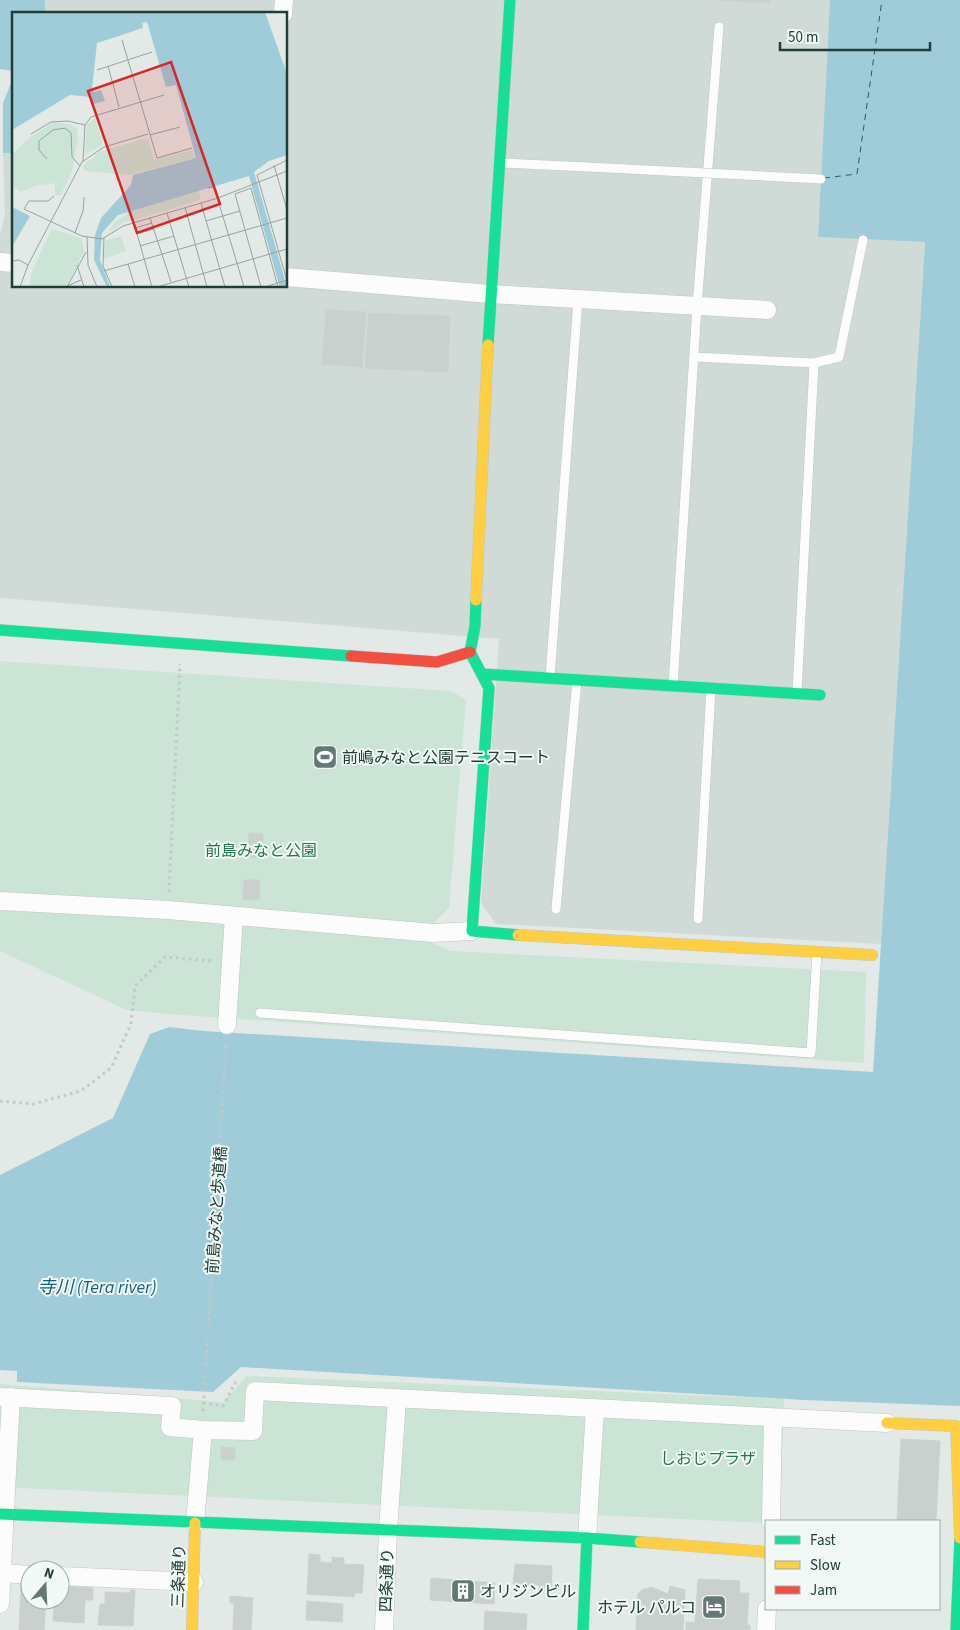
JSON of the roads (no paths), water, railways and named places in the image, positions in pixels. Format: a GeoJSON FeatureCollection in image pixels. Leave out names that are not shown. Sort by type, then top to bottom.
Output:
{"type":"FeatureCollection","features":[{"type":"Feature","properties":{"kind":"street"},"geometry":{"type":"LineString","coordinates":[[472,931],[489,688],[470,652],[475,626],[490,294],[510,0]]}},
{"type":"Feature","properties":{"kind":"street"},"geometry":{"type":"LineString","coordinates":[[288,278],[490,294],[768,310]]}},
{"type":"Feature","properties":{"kind":"street"},"geometry":{"type":"LineString","coordinates":[[0,630],[437,662],[470,652]]}},
{"type":"Feature","properties":{"kind":"street"},"geometry":{"type":"LineString","coordinates":[[482,674],[820,695]]}},
{"type":"Feature","properties":{"kind":"street"},"geometry":{"type":"LineString","coordinates":[[0,901],[168,910],[433,933],[472,931],[872,955]]}},
{"type":"Feature","properties":{"kind":"street"},"geometry":{"type":"LineString","coordinates":[[227,1025],[234,916]]}},
{"type":"Feature","properties":{"kind":"street"},"geometry":{"type":"LineString","coordinates":[[0,1604],[6,1397],[172,1406],[170,1427],[253,1431],[255,1391],[774,1419],[956,1426],[960,1539],[956,1630]]}},
{"type":"Feature","properties":{"kind":"street","name":"四条通り"},"geometry":{"type":"LineString","coordinates":[[384,1630],[388,1530],[398,1399]]}},
{"type":"Feature","properties":{"kind":"street"},"geometry":{"type":"LineString","coordinates":[[583,1630],[595,1409]]}},
{"type":"Feature","properties":{"kind":"street"},"geometry":{"type":"LineString","coordinates":[[771,1520],[774,1419]]}},
{"type":"Feature","properties":{"kind":"street"},"geometry":{"type":"LineString","coordinates":[[195,1523],[203,1430]]}},
{"type":"Feature","properties":{"kind":"street"},"geometry":{"type":"LineString","coordinates":[[2,1514],[587,1538],[765,1552]]}},
{"type":"Feature","properties":{"kind":"street","name":"三条通り"},"geometry":{"type":"LineString","coordinates":[[192,1630],[195,1523]]}},
{"type":"Feature","properties":{"kind":"street"},"geometry":{"type":"LineString","coordinates":[[946,1557],[960,1558]]}},
{"type":"Feature","properties":{"kind":"street"},"geometry":{"type":"LineString","coordinates":[[2,1573],[20,1574]]}},
{"type":"Feature","properties":{"kind":"street"},"geometry":{"type":"LineString","coordinates":[[70,1576],[194,1582]]}},
{"type":"Feature","properties":{"kind":"street"},"geometry":{"type":"LineString","coordinates":[[766,1630],[767,1610]]}},
{"type":"Feature","properties":{"kind":"lane"},"geometry":{"type":"LineString","coordinates":[[673,686],[697,306],[719,27]]}},
{"type":"Feature","properties":{"kind":"lane"},"geometry":{"type":"LineString","coordinates":[[500,163],[821,179]]}},
{"type":"Feature","properties":{"kind":"lane"},"geometry":{"type":"LineString","coordinates":[[694,357],[814,363],[839,357],[863,240]]}},
{"type":"Feature","properties":{"kind":"lane"},"geometry":{"type":"LineString","coordinates":[[550,678],[578,299]]}},
{"type":"Feature","properties":{"kind":"lane"},"geometry":{"type":"LineString","coordinates":[[797,693],[814,363]]}},
{"type":"Feature","properties":{"kind":"lane"},"geometry":{"type":"LineString","coordinates":[[556,909],[577,680]]}},
{"type":"Feature","properties":{"kind":"lane"},"geometry":{"type":"LineString","coordinates":[[698,918],[711,688]]}},
{"type":"Feature","properties":{"kind":"lane"},"geometry":{"type":"LineString","coordinates":[[260,1013],[811,1053],[817,952]]}},
{"type":"Feature","properties":{"kind":"water"},"geometry":{"type":"Polygon","coordinates":[[[0,0],[45,0],[45,12],[12,12],[12,71],[0,69],[0,0]]]}},
{"type":"Feature","properties":{"kind":"water","name":"寺川 (Tera river)"},"geometry":{"type":"Polygon","coordinates":[[[830,0],[960,0],[960,1406],[804,1400],[241,1367],[213,1392],[17,1382],[17,1371],[0,1370],[0,1175],[113,1118],[150,1034],[169,1027],[203,1031],[873,1072],[925,242],[818,237],[830,0]]]}},
{"type":"Feature","properties":{"kind":"water"},"geometry":{"type":"Polygon","coordinates":[[[12,71],[12,153],[3,153],[3,103],[11,83],[12,71]]]}},
{"type":"Feature","properties":{"kind":"place","name":"前嶋みなと公園テニスコート"},"geometry":{"type":"Point","coordinates":[325,757]}},
{"type":"Feature","properties":{"kind":"place","name":"オリジンビル"},"geometry":{"type":"Point","coordinates":[463,1591]}},
{"type":"Feature","properties":{"kind":"place","name":"ホテル パルコ"},"geometry":{"type":"Point","coordinates":[714,1607]}},
{"type":"Feature","properties":{"kind":"park label","name":"前島みなと公園"},"geometry":{"type":"Point","coordinates":[261,850]}},
{"type":"Feature","properties":{"kind":"park label","name":"しおじプラザ"},"geometry":{"type":"Point","coordinates":[708,1458]}}]}
